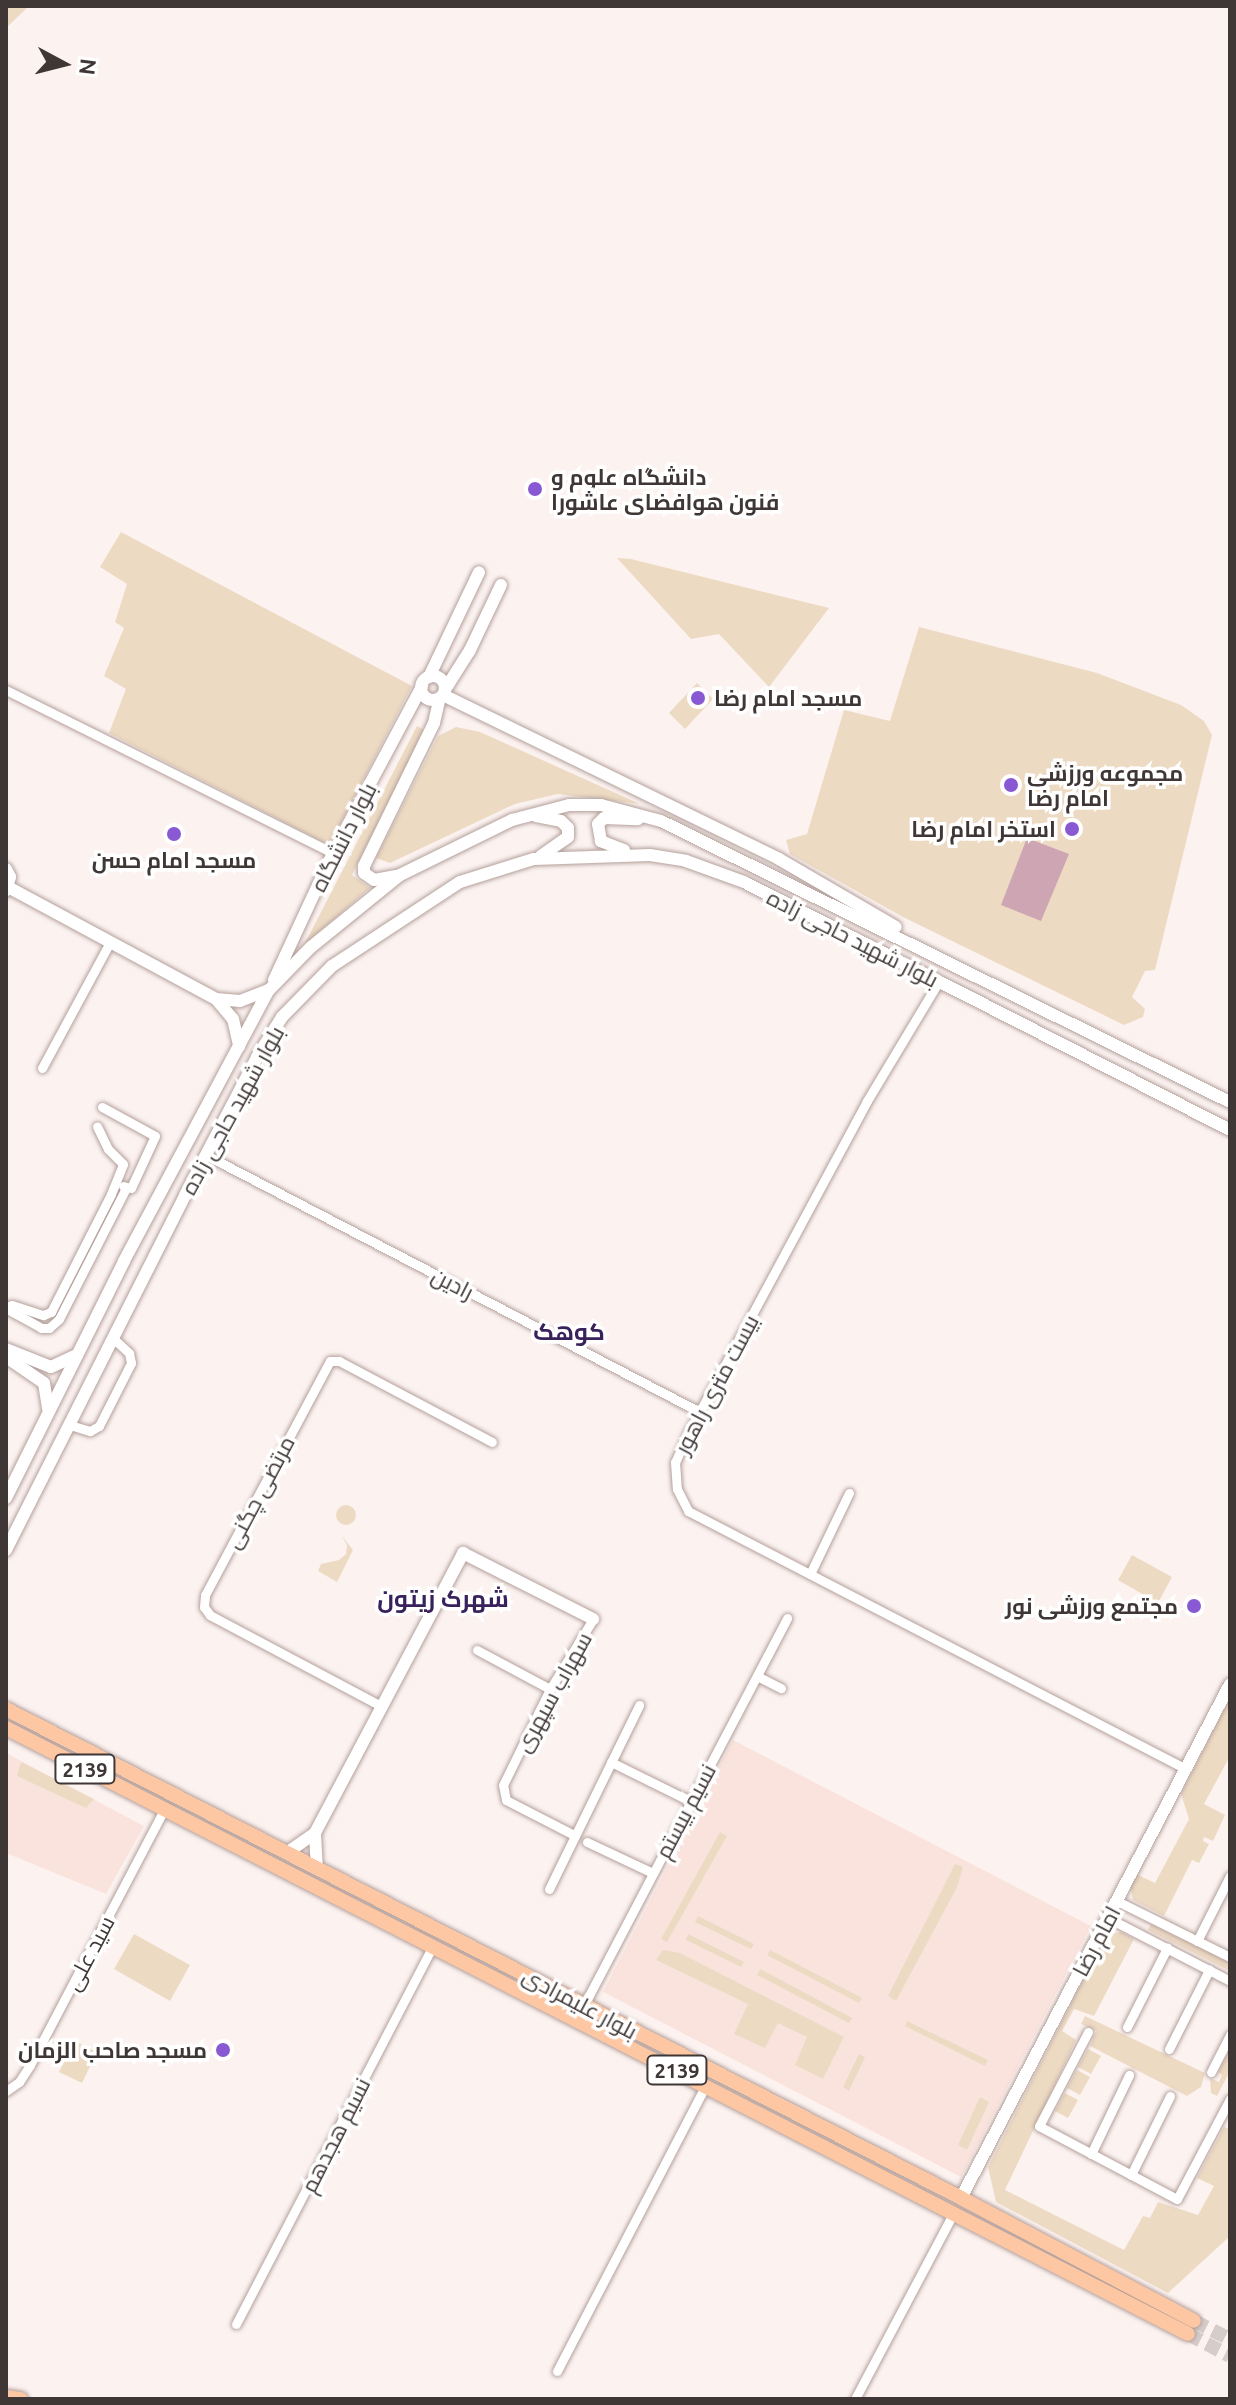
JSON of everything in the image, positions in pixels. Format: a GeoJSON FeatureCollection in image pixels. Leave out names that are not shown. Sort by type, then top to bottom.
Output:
{"type":"FeatureCollection","features":[{"type":"Feature","properties":{"kind":"main road","name":"بلوار دانشگاه"},"geometry":{"type":"LineString","coordinates":[[269,990],[333,853],[479,572]]}},
{"type":"Feature","properties":{"kind":"main road","name":"بلوار دانشگاه"},"geometry":{"type":"LineString","coordinates":[[400,875],[374,880],[364,873],[364,866],[434,723],[443,694],[470,650],[501,585]]}},
{"type":"Feature","properties":{"kind":"main road"},"geometry":{"type":"LineString","coordinates":[[443,694],[440,678],[425,681],[425,697],[443,694],[779,859],[957,964]]}},
{"type":"Feature","properties":{"kind":"main road"},"geometry":{"type":"LineString","coordinates":[[391,745],[417,757]]}},
{"type":"Feature","properties":{"kind":"main road","name":"بلوار شهید حاجی زاده"},"geometry":{"type":"LineString","coordinates":[[6,1498],[269,990],[311,947],[400,875],[468,838],[527,816],[569,805],[601,805],[661,821],[957,964],[1230,1102]]}},
{"type":"Feature","properties":{"kind":"main road"},"geometry":{"type":"LineString","coordinates":[[527,816],[548,817],[568,828],[568,837],[558,847],[534,859]]}},
{"type":"Feature","properties":{"kind":"main road"},"geometry":{"type":"LineString","coordinates":[[650,855],[610,847],[601,841],[598,824],[604,818],[661,821]]}},
{"type":"Feature","properties":{"kind":"main road","name":"بلوار شهید حاجی زاده"},"geometry":{"type":"LineString","coordinates":[[6,1550],[206,1155],[257,1057],[282,1017],[306,990],[393,923],[460,882],[534,859],[650,855],[686,861],[744,882],[1230,1130]]}},
{"type":"Feature","properties":{"kind":"main road"},"geometry":{"type":"LineString","coordinates":[[6,869],[10,877],[7,888],[216,999],[233,1019],[239,1046]]}},
{"type":"Feature","properties":{"kind":"main road"},"geometry":{"type":"LineString","coordinates":[[216,999],[240,1001],[269,990]]}},
{"type":"Feature","properties":{"kind":"main road"},"geometry":{"type":"LineString","coordinates":[[6,1349],[51,1367],[82,1348],[92,1354],[107,1353]]}},
{"type":"Feature","properties":{"kind":"main road"},"geometry":{"type":"LineString","coordinates":[[6,1357],[44,1383],[48,1412]]}},
{"type":"Feature","properties":{"kind":"main road","name":"سهراب سپهری"},"geometry":{"type":"LineString","coordinates":[[288,1852],[315,1833],[463,1553],[593,1619]]}},
{"type":"Feature","properties":{"kind":"main road","name":"امام رضا"},"geometry":{"type":"LineString","coordinates":[[961,2198],[1230,1684]]}},
{"type":"Feature","properties":{"kind":"main road","name":"بلوار علیمرادی"},"geometry":{"type":"LineString","coordinates":[[6,1709],[961,2198],[1191,2328],[954,2212],[6,1728]]}},
{"type":"Feature","properties":{"kind":"main road"},"geometry":{"type":"LineString","coordinates":[[315,1833],[317,1866]]}},
{"type":"Feature","properties":{"kind":"main road"},"geometry":{"type":"LineString","coordinates":[[954,2212],[961,2198]]}},
{"type":"Feature","properties":{"kind":"main road"},"geometry":{"type":"LineString","coordinates":[[6,2397],[21,2399]]}},
{"type":"Feature","properties":{"kind":"street"},"geometry":{"type":"LineString","coordinates":[[6,690],[333,853]]}},
{"type":"Feature","properties":{"kind":"street"},"geometry":{"type":"LineString","coordinates":[[42,1068],[110,942]]}},
{"type":"Feature","properties":{"kind":"street","name":"بیست متری راهور"},"geometry":{"type":"LineString","coordinates":[[939,981],[867,1101],[700,1412],[675,1462],[677,1489],[688,1511],[1186,1769]]}},
{"type":"Feature","properties":{"kind":"street"},"geometry":{"type":"LineString","coordinates":[[102,1107],[155,1136],[131,1188],[116,1183]]}},
{"type":"Feature","properties":{"kind":"street"},"geometry":{"type":"LineString","coordinates":[[6,1308],[12,1305],[43,1315],[51,1312],[116,1183],[123,1164],[108,1149],[97,1126]]}},
{"type":"Feature","properties":{"kind":"street","name":"رادین"},"geometry":{"type":"LineString","coordinates":[[206,1155],[700,1412]]}},
{"type":"Feature","properties":{"kind":"street"},"geometry":{"type":"LineString","coordinates":[[6,1308],[41,1328],[49,1328],[59,1319],[126,1188]]}},
{"type":"Feature","properties":{"kind":"street"},"geometry":{"type":"LineString","coordinates":[[70,1425],[90,1431],[99,1426],[131,1363],[129,1353],[114,1339]]}},
{"type":"Feature","properties":{"kind":"street","name":"مرتضی چگنی"},"geometry":{"type":"LineString","coordinates":[[381,1706],[210,1615],[204,1607],[205,1595],[333,1359],[492,1442]]}},
{"type":"Feature","properties":{"kind":"street"},"geometry":{"type":"LineString","coordinates":[[810,1574],[849,1493]]}},
{"type":"Feature","properties":{"kind":"street","name":"نسیم بیستم"},"geometry":{"type":"LineString","coordinates":[[584,2005],[787,1618]]}},
{"type":"Feature","properties":{"kind":"street","name":"سهراب سپهری"},"geometry":{"type":"LineString","coordinates":[[574,1835],[506,1800],[503,1785],[550,1689],[593,1619]]}},
{"type":"Feature","properties":{"kind":"street"},"geometry":{"type":"LineString","coordinates":[[477,1650],[550,1689]]}},
{"type":"Feature","properties":{"kind":"street"},"geometry":{"type":"LineString","coordinates":[[757,1676],[781,1688]]}},
{"type":"Feature","properties":{"kind":"street"},"geometry":{"type":"LineString","coordinates":[[549,1889],[639,1705]]}},
{"type":"Feature","properties":{"kind":"street"},"geometry":{"type":"LineString","coordinates":[[611,1762],[690,1801]]}},
{"type":"Feature","properties":{"kind":"street","name":"سید علی"},"geometry":{"type":"LineString","coordinates":[[6,2091],[19,2082],[30,2065],[164,1810]]}},
{"type":"Feature","properties":{"kind":"street"},"geometry":{"type":"LineString","coordinates":[[587,1842],[653,1873]]}},
{"type":"Feature","properties":{"kind":"street"},"geometry":{"type":"LineString","coordinates":[[1197,1941],[1230,1876]]}},
{"type":"Feature","properties":{"kind":"street"},"geometry":{"type":"LineString","coordinates":[[1117,1901],[1230,1957]]}},
{"type":"Feature","properties":{"kind":"street"},"geometry":{"type":"LineString","coordinates":[[1108,1918],[1230,1981]]}},
{"type":"Feature","properties":{"kind":"street","name":"نسیم هجدهم"},"geometry":{"type":"LineString","coordinates":[[236,2324],[433,1945]]}},
{"type":"Feature","properties":{"kind":"street"},"geometry":{"type":"LineString","coordinates":[[1127,2027],[1167,1948]]}},
{"type":"Feature","properties":{"kind":"street"},"geometry":{"type":"LineString","coordinates":[[1169,2049],[1209,1970]]}},
{"type":"Feature","properties":{"kind":"street"},"geometry":{"type":"LineString","coordinates":[[1088,2032],[1039,2126],[1177,2199],[1230,2099]]}},
{"type":"Feature","properties":{"kind":"street"},"geometry":{"type":"LineString","coordinates":[[1211,2072],[1230,2035]]}},
{"type":"Feature","properties":{"kind":"street"},"geometry":{"type":"LineString","coordinates":[[1091,2154],[1129,2075]]}},
{"type":"Feature","properties":{"kind":"street"},"geometry":{"type":"LineString","coordinates":[[557,2371],[706,2085]]}},
{"type":"Feature","properties":{"kind":"street"},"geometry":{"type":"LineString","coordinates":[[1131,2175],[1170,2096]]}},
{"type":"Feature","properties":{"kind":"street"},"geometry":{"type":"LineString","coordinates":[[855,2399],[954,2212]]}},
{"type":"Feature","properties":{"kind":"shaded area"},"geometry":{"type":"Polygon","coordinates":[[[6,6],[29,6],[6,28],[6,6]]]}},
{"type":"Feature","properties":{"kind":"shaded area"},"geometry":{"type":"Polygon","coordinates":[[[121,532],[412,686],[329,845],[109,733],[126,689],[104,676],[124,628],[115,622],[127,584],[100,567],[121,532]]]}},
{"type":"Feature","properties":{"kind":"shaded area"},"geometry":{"type":"Polygon","coordinates":[[[617,558],[829,608],[769,687],[719,634],[691,639],[617,558]]]}},
{"type":"Feature","properties":{"kind":"shaded area","name":"مجموعه ورزشی امام رضا"},"geometry":{"type":"Polygon","coordinates":[[[919,627],[1097,673],[1181,705],[1204,721],[1212,735],[1155,970],[1145,971],[1132,997],[1145,1009],[1143,1017],[1124,1025],[903,917],[790,854],[786,840],[807,834],[844,710],[890,721],[919,627]]]}},
{"type":"Feature","properties":{"kind":"shaded area"},"geometry":{"type":"Polygon","coordinates":[[[697,683],[713,699],[685,729],[669,713],[697,683]]]}},
{"type":"Feature","properties":{"kind":"shaded area"},"geometry":{"type":"Polygon","coordinates":[[[417,726],[424,730],[352,875],[370,888],[304,945],[417,726]]]}},
{"type":"Feature","properties":{"kind":"shaded area"},"geometry":{"type":"Polygon","coordinates":[[[456,727],[480,732],[640,804],[558,794],[515,804],[390,863],[376,858],[438,736],[456,727]]]}},
{"type":"Feature","properties":{"kind":"shaded area"},"geometry":{"type":"Polygon","coordinates":[[[1027,838],[1069,854],[1041,921],[1001,905],[1027,838]]]}},
{"type":"Feature","properties":{"kind":"shaded area"},"geometry":{"type":"Polygon","coordinates":[[[346,1505],[353,1508],[356,1515],[353,1522],[346,1525],[339,1522],[336,1515],[339,1508],[346,1505]]]}},
{"type":"Feature","properties":{"kind":"shaded area"},"geometry":{"type":"Polygon","coordinates":[[[341,1535],[353,1550],[337,1582],[318,1571],[321,1564],[339,1560],[346,1554],[347,1545],[341,1535]]]}},
{"type":"Feature","properties":{"kind":"shaded area"},"geometry":{"type":"Polygon","coordinates":[[[1132,1555],[1172,1577],[1158,1603],[1118,1580],[1132,1555]]]}},
{"type":"Feature","properties":{"kind":"shaded area"},"geometry":{"type":"Polygon","coordinates":[[[1230,1698],[1230,1756],[1204,1804],[1225,1815],[1213,1841],[1204,1837],[1203,1841],[1209,1844],[1199,1863],[1192,1860],[1164,1916],[1133,1900],[1130,1886],[1136,1874],[1155,1883],[1189,1819],[1181,1794],[1230,1698]]]}},
{"type":"Feature","properties":{"kind":"shaded area"},"geometry":{"type":"Polygon","coordinates":[[[733,1740],[1091,1926],[961,2177],[603,1992],[733,1740]]]}},
{"type":"Feature","properties":{"kind":"shaded area"},"geometry":{"type":"Polygon","coordinates":[[[6,1753],[144,1826],[106,1894],[6,1853],[6,1753]]]}},
{"type":"Feature","properties":{"kind":"shaded area"},"geometry":{"type":"Polygon","coordinates":[[[21,1762],[94,1799],[86,1808],[17,1776],[21,1762]]]}},
{"type":"Feature","properties":{"kind":"shaded area"},"geometry":{"type":"Polygon","coordinates":[[[720,1832],[727,1836],[667,1942],[661,1939],[720,1832]]]}},
{"type":"Feature","properties":{"kind":"shaded area"},"geometry":{"type":"Polygon","coordinates":[[[955,1864],[963,1867],[957,1887],[896,2001],[888,1996],[955,1864]]]}},
{"type":"Feature","properties":{"kind":"shaded area"},"geometry":{"type":"Polygon","coordinates":[[[698,1916],[754,1944],[751,1949],[695,1922],[698,1916]]]}},
{"type":"Feature","properties":{"kind":"shaded area"},"geometry":{"type":"Polygon","coordinates":[[[1151,1924],[1230,1963],[1230,1971],[1148,1930],[1151,1924]]]}},
{"type":"Feature","properties":{"kind":"shaded area"},"geometry":{"type":"Polygon","coordinates":[[[1121,1932],[1134,1939],[1094,2016],[1074,2009],[1062,2031],[1076,2040],[1005,2190],[1124,2250],[1143,2216],[1150,2218],[1158,2202],[1198,2215],[1214,2186],[1197,2178],[1224,2127],[1230,2129],[1230,2236],[1168,2293],[996,2202],[988,2167],[1106,1935],[1121,1932]]]}},
{"type":"Feature","properties":{"kind":"shaded area"},"geometry":{"type":"Polygon","coordinates":[[[134,1934],[190,1965],[170,2001],[114,1969],[134,1934]]]}},
{"type":"Feature","properties":{"kind":"shaded area"},"geometry":{"type":"Polygon","coordinates":[[[688,1934],[744,1962],[741,1967],[686,1940],[688,1934]]]}},
{"type":"Feature","properties":{"kind":"shaded area"},"geometry":{"type":"Polygon","coordinates":[[[663,1950],[680,1953],[844,2037],[823,2079],[795,2065],[807,2037],[778,2023],[765,2048],[734,2034],[748,2004],[656,1960],[663,1950]]]}},
{"type":"Feature","properties":{"kind":"shaded area"},"geometry":{"type":"Polygon","coordinates":[[[770,1950],[862,1998],[859,2003],[767,1955],[770,1950]]]}},
{"type":"Feature","properties":{"kind":"shaded area"},"geometry":{"type":"Polygon","coordinates":[[[760,1969],[852,2018],[849,2023],[757,1975],[760,1969]]]}},
{"type":"Feature","properties":{"kind":"shaded area"},"geometry":{"type":"Polygon","coordinates":[[[1085,2016],[1205,2073],[1201,2087],[1187,2096],[1090,2046],[1096,2031],[1081,2024],[1085,2016]]]}},
{"type":"Feature","properties":{"kind":"shaded area"},"geometry":{"type":"Polygon","coordinates":[[[907,2021],[988,2060],[985,2066],[905,2026],[907,2021]]]}},
{"type":"Feature","properties":{"kind":"shaded area"},"geometry":{"type":"Polygon","coordinates":[[[75,2041],[97,2052],[82,2083],[59,2072],[75,2041]]]}},
{"type":"Feature","properties":{"kind":"shaded area"},"geometry":{"type":"Polygon","coordinates":[[[1088,2049],[1101,2056],[1091,2074],[1078,2067],[1088,2049]]]}},
{"type":"Feature","properties":{"kind":"shaded area"},"geometry":{"type":"Polygon","coordinates":[[[1230,2049],[1230,2071],[1217,2096],[1211,2093],[1210,2078],[1219,2082],[1222,2075],[1218,2072],[1230,2049]]]}},
{"type":"Feature","properties":{"kind":"shaded area"},"geometry":{"type":"Polygon","coordinates":[[[859,2054],[865,2057],[849,2091],[843,2087],[859,2054]]]}},
{"type":"Feature","properties":{"kind":"shaded area"},"geometry":{"type":"Polygon","coordinates":[[[1077,2070],[1090,2077],[1080,2095],[1067,2088],[1077,2070]]]}},
{"type":"Feature","properties":{"kind":"shaded area"},"geometry":{"type":"Polygon","coordinates":[[[1065,2093],[1078,2100],[1068,2118],[1055,2111],[1065,2093]]]}},
{"type":"Feature","properties":{"kind":"shaded area"},"geometry":{"type":"Polygon","coordinates":[[[980,2097],[989,2102],[967,2150],[958,2145],[980,2097]]]}},
{"type":"Feature","properties":{"kind":"tunnel"},"geometry":{"type":"LineString","coordinates":[[1194,2321],[1230,2339]]}},
{"type":"Feature","properties":{"kind":"tunnel"},"geometry":{"type":"LineString","coordinates":[[1188,2334],[1230,2356]]}},
{"type":"Feature","properties":{"kind":"place","name":"دانشگاه علوم و فنون هوافضای عاشورا"},"geometry":{"type":"Point","coordinates":[535,489]}},
{"type":"Feature","properties":{"kind":"place","name":"مسجد امام رضا"},"geometry":{"type":"Point","coordinates":[698,698]}},
{"type":"Feature","properties":{"kind":"place","name":"مجموعه ورزشی امام رضا"},"geometry":{"type":"Point","coordinates":[1011,785]}},
{"type":"Feature","properties":{"kind":"place","name":"استخر امام رضا"},"geometry":{"type":"Point","coordinates":[1072,829]}},
{"type":"Feature","properties":{"kind":"place","name":"مسجد امام حسن"},"geometry":{"type":"Point","coordinates":[174,834]}},
{"type":"Feature","properties":{"kind":"place","name":"مجتمع ورزشی نور"},"geometry":{"type":"Point","coordinates":[1194,1606]}},
{"type":"Feature","properties":{"kind":"place","name":"مسجد صاحب الزمان"},"geometry":{"type":"Point","coordinates":[223,2050]}},
{"type":"Feature","properties":{"kind":"district","name":"کوهک"},"geometry":{"type":"Point","coordinates":[569,1332]}},
{"type":"Feature","properties":{"kind":"district","name":"شهرک زیتون"},"geometry":{"type":"Point","coordinates":[443,1599]}}]}
